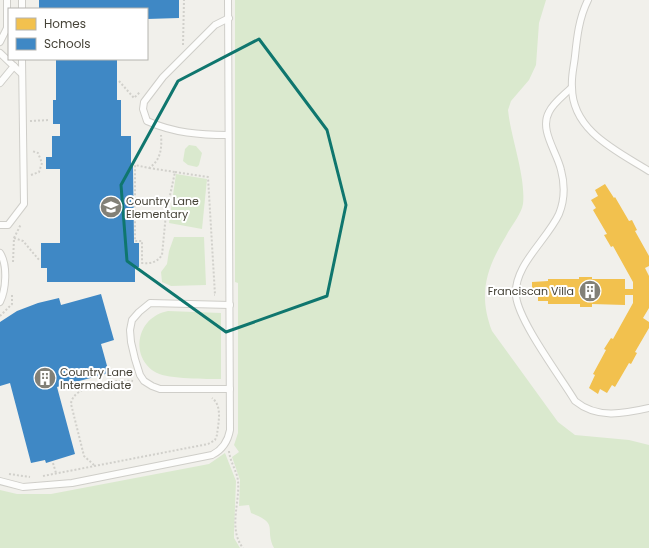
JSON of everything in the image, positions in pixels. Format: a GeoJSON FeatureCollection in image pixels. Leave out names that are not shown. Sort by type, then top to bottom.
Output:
{"type":"FeatureCollection","features":[{"type":"Feature","properties":{"kind":"lane"},"geometry":{"type":"LineString","coordinates":[[0,42],[8,28],[7,0]]}},
{"type":"Feature","properties":{"kind":"lane"},"geometry":{"type":"LineString","coordinates":[[0,481],[23,487],[72,483],[212,455],[219,451],[229,436],[230,305],[228,0]]}},
{"type":"Feature","properties":{"kind":"lane"},"geometry":{"type":"LineString","coordinates":[[588,0],[578,28],[572,88],[576,107],[584,123],[595,135],[609,146],[649,171]]}},
{"type":"Feature","properties":{"kind":"lane"},"geometry":{"type":"LineString","coordinates":[[228,135],[193,134],[161,127],[147,121],[143,109],[144,102],[164,77],[215,25],[229,18]]}},
{"type":"Feature","properties":{"kind":"lane"},"geometry":{"type":"LineString","coordinates":[[0,53],[21,73]]}},
{"type":"Feature","properties":{"kind":"lane"},"geometry":{"type":"LineString","coordinates":[[0,225],[8,225],[24,204],[22,60]]}},
{"type":"Feature","properties":{"kind":"lane"},"geometry":{"type":"LineString","coordinates":[[0,83],[14,66]]}},
{"type":"Feature","properties":{"kind":"lane"},"geometry":{"type":"LineString","coordinates":[[572,88],[549,111],[546,122],[547,132],[561,169],[564,186],[564,199],[558,215],[517,277],[516,297],[522,317],[575,401],[584,409],[594,413],[621,414],[649,408]]}},
{"type":"Feature","properties":{"kind":"lane"},"geometry":{"type":"LineString","coordinates":[[0,253],[5,269],[3,295],[0,302]]}},
{"type":"Feature","properties":{"kind":"lane"},"geometry":{"type":"LineString","coordinates":[[230,305],[150,303],[132,320],[130,330],[131,342],[140,375],[144,381],[152,386],[160,388],[230,390]]}},
{"type":"Feature","properties":{"kind":"path"},"geometry":{"type":"LineString","coordinates":[[183,46],[184,0]]}},
{"type":"Feature","properties":{"kind":"path"},"geometry":{"type":"LineString","coordinates":[[119,81],[134,98],[145,87]]}},
{"type":"Feature","properties":{"kind":"path"},"geometry":{"type":"LineString","coordinates":[[29,121],[50,120]]}},
{"type":"Feature","properties":{"kind":"path"},"geometry":{"type":"LineString","coordinates":[[149,168],[154,164],[161,153],[161,127]]}},
{"type":"Feature","properties":{"kind":"path"},"geometry":{"type":"LineString","coordinates":[[175,172],[166,214],[162,255],[153,262],[142,263],[142,241],[135,241],[134,165],[208,177],[215,285],[215,295],[208,295]]}},
{"type":"Feature","properties":{"kind":"path"},"geometry":{"type":"LineString","coordinates":[[14,238],[23,241],[40,261]]}},
{"type":"Feature","properties":{"kind":"path"},"geometry":{"type":"LineString","coordinates":[[95,466],[84,456],[71,404],[72,397],[82,389],[119,380],[135,382],[133,377]]}},
{"type":"Feature","properties":{"kind":"path"},"geometry":{"type":"LineString","coordinates":[[38,477],[201,446],[215,440],[219,408],[217,402],[210,397]]}},
{"type":"Feature","properties":{"kind":"path"},"geometry":{"type":"LineString","coordinates":[[230,451],[238,481],[235,532],[238,542],[242,548]]}},
{"type":"Feature","properties":{"kind":"path"},"geometry":{"type":"LineString","coordinates":[[53,463],[56,473]]}},
{"type":"Feature","properties":{"kind":"path"},"geometry":{"type":"LineString","coordinates":[[6,473],[34,477]]}},
{"type":"Feature","properties":{"kind":"highlighted area"},"geometry":{"type":"Polygon","coordinates":[[[259,39],[327,130],[346,205],[327,296],[226,332],[127,261],[121,185],[178,81],[259,39]]]}},
{"type":"Feature","properties":{"kind":"green space"},"geometry":{"type":"Polygon","coordinates":[[[235,0],[546,0],[539,23],[536,65],[529,80],[511,101],[508,110],[522,182],[523,204],[518,216],[493,260],[486,282],[485,305],[492,331],[558,422],[575,435],[629,440],[649,445],[649,548],[274,548],[270,536],[270,527],[265,520],[251,513],[249,505],[239,506],[240,480],[232,457],[239,452],[234,445],[238,433],[238,283],[235,282],[235,0]]]}},
{"type":"Feature","properties":{"kind":"green space"},"geometry":{"type":"Polygon","coordinates":[[[189,145],[196,146],[202,153],[199,165],[197,167],[188,165],[183,161],[185,149],[189,145]]]}},
{"type":"Feature","properties":{"kind":"green space"},"geometry":{"type":"Polygon","coordinates":[[[176,174],[207,179],[202,229],[169,223],[176,174]]]}},
{"type":"Feature","properties":{"kind":"green space"},"geometry":{"type":"Polygon","coordinates":[[[174,237],[204,237],[206,285],[171,286],[162,282],[161,272],[167,264],[169,251],[174,237]]]}},
{"type":"Feature","properties":{"kind":"green space"},"geometry":{"type":"Polygon","coordinates":[[[168,311],[221,313],[221,379],[188,378],[162,375],[148,366],[142,358],[140,348],[140,339],[143,329],[149,321],[157,315],[168,311]]]}},
{"type":"Feature","properties":{"kind":"green space"},"geometry":{"type":"Polygon","coordinates":[[[225,453],[236,481],[234,538],[240,548],[0,548],[0,490],[17,494],[51,494],[209,464],[225,453]]]}},
{"type":"Feature","properties":{"kind":"building: Homes","name":"Franciscan Villa"},"geometry":{"type":"Polygon","coordinates":[[[605,184],[614,198],[615,197],[629,221],[632,220],[637,230],[635,231],[649,256],[649,266],[645,268],[649,276],[649,308],[643,318],[649,322],[649,328],[635,352],[637,353],[631,364],[629,363],[615,387],[612,385],[607,393],[600,389],[598,394],[589,388],[595,375],[593,374],[606,350],[604,349],[611,338],[613,339],[633,303],[633,295],[625,295],[625,305],[592,304],[592,307],[580,307],[580,304],[548,304],[548,301],[538,301],[538,293],[532,293],[532,282],[548,281],[548,279],[579,279],[579,277],[592,277],[592,279],[625,279],[625,289],[633,289],[633,282],[613,246],[611,247],[604,235],[607,234],[593,210],[596,208],[591,200],[598,196],[595,190],[605,184]]]}},
{"type":"Feature","properties":{"kind":"building: Schools"},"geometry":{"type":"Polygon","coordinates":[[[39,0],[179,0],[179,18],[148,19],[148,8],[39,8],[39,0]]]}},
{"type":"Feature","properties":{"kind":"building: Schools"},"geometry":{"type":"Polygon","coordinates":[[[56,60],[117,60],[117,100],[121,100],[121,136],[131,136],[134,243],[139,243],[139,267],[135,267],[135,282],[47,282],[47,268],[41,268],[41,243],[60,243],[60,169],[46,169],[46,157],[52,157],[52,136],[60,136],[60,124],[53,124],[53,100],[56,100],[56,60]]]}},
{"type":"Feature","properties":{"kind":"building: Schools","name":"Country Lane Intermediate"},"geometry":{"type":"Polygon","coordinates":[[[101,294],[114,340],[101,344],[109,373],[57,387],[75,454],[46,463],[45,460],[31,463],[10,383],[0,386],[0,322],[17,311],[38,303],[59,298],[61,305],[101,294]]]}},
{"type":"Feature","properties":{"kind":"place","name":"Country Lane Elementary"},"geometry":{"type":"Point","coordinates":[111,207]}},
{"type":"Feature","properties":{"kind":"place","name":"Franciscan Villa"},"geometry":{"type":"Point","coordinates":[590,291]}},
{"type":"Feature","properties":{"kind":"place","name":"Country Lane Intermediate"},"geometry":{"type":"Point","coordinates":[45,378]}}]}
